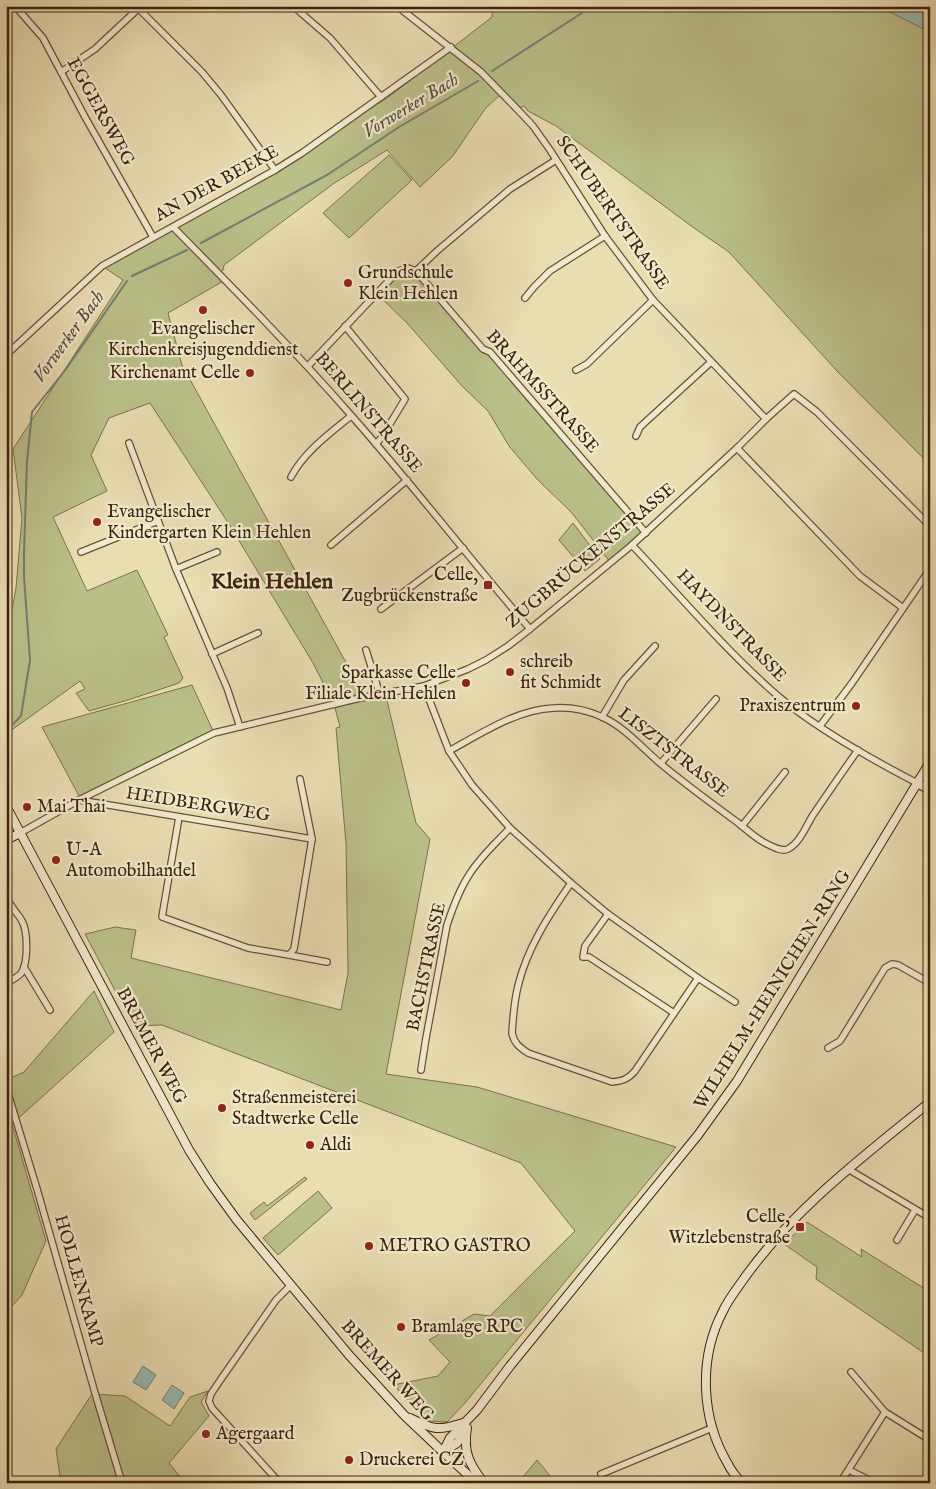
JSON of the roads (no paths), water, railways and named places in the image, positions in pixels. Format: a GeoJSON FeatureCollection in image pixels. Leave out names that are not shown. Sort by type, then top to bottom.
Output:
{"type":"FeatureCollection","features":[{"type":"Feature","properties":{"kind":"main road","name":"WILHELM-HEINICHEN-RING"},"geometry":{"type":"LineString","coordinates":[[443,1452],[450,1438],[467,1425],[510,1366],[692,1143],[737,1081],[930,762]]}},
{"type":"Feature","properties":{"kind":"main road"},"geometry":{"type":"LineString","coordinates":[[916,783],[930,790]]}},
{"type":"Feature","properties":{"kind":"main road","name":"BREMER WEG"},"geometry":{"type":"LineString","coordinates":[[6,806],[189,1150],[226,1207],[349,1355],[404,1415],[477,1483]]}},
{"type":"Feature","properties":{"kind":"main road"},"geometry":{"type":"LineString","coordinates":[[6,840],[20,833]]}},
{"type":"Feature","properties":{"kind":"main road"},"geometry":{"type":"LineString","coordinates":[[741,1483],[728,1466],[712,1428],[706,1394],[707,1362],[711,1340],[722,1312],[766,1249],[797,1215],[848,1169],[930,1102]]}},
{"type":"Feature","properties":{"kind":"main road"},"geometry":{"type":"LineString","coordinates":[[404,1415],[422,1424],[442,1429],[467,1425],[466,1452],[469,1462],[484,1483]]}},
{"type":"Feature","properties":{"kind":"street","name":"EGGERSWEG"},"geometry":{"type":"LineString","coordinates":[[15,6],[43,38],[153,237]]}},
{"type":"Feature","properties":{"kind":"street"},"geometry":{"type":"LineString","coordinates":[[293,6],[330,38],[381,98]]}},
{"type":"Feature","properties":{"kind":"street","name":"SCHUBERTSTRASSE"},"geometry":{"type":"LineString","coordinates":[[397,6],[481,72],[533,126],[605,236],[653,300],[766,419]]}},
{"type":"Feature","properties":{"kind":"street"},"geometry":{"type":"LineString","coordinates":[[61,72],[95,49],[140,7],[222,95],[275,170]]}},
{"type":"Feature","properties":{"kind":"street","name":"AN DER BEEKE"},"geometry":{"type":"LineString","coordinates":[[6,355],[102,266],[275,170],[452,48]]}},
{"type":"Feature","properties":{"kind":"street"},"geometry":{"type":"LineString","coordinates":[[308,366],[398,271],[408,268],[416,271],[510,189],[556,160]]}},
{"type":"Feature","properties":{"kind":"street","name":"BERLINSTRASSE"},"geometry":{"type":"LineString","coordinates":[[173,226],[308,366],[376,444],[530,629]]}},
{"type":"Feature","properties":{"kind":"street"},"geometry":{"type":"LineString","coordinates":[[525,298],[550,271],[605,236]]}},
{"type":"Feature","properties":{"kind":"street","name":"BRAHMSSTRASSE"},"geometry":{"type":"LineString","coordinates":[[416,271],[483,349],[490,352],[646,533]]}},
{"type":"Feature","properties":{"kind":"street"},"geometry":{"type":"LineString","coordinates":[[576,370],[587,364],[653,300]]}},
{"type":"Feature","properties":{"kind":"street"},"geometry":{"type":"LineString","coordinates":[[345,326],[405,399],[376,444]]}},
{"type":"Feature","properties":{"kind":"street"},"geometry":{"type":"LineString","coordinates":[[636,436],[640,427],[711,362]]}},
{"type":"Feature","properties":{"kind":"street","name":"ZUGBRÜCKENSTRASSE"},"geometry":{"type":"LineString","coordinates":[[20,833],[79,800],[214,733],[424,686],[486,660],[530,629],[646,533],[794,394],[817,412],[930,526]]}},
{"type":"Feature","properties":{"kind":"street"},"geometry":{"type":"LineString","coordinates":[[291,477],[298,464],[328,434],[351,416]]}},
{"type":"Feature","properties":{"kind":"street"},"geometry":{"type":"LineString","coordinates":[[129,443],[176,569],[227,688],[240,727]]}},
{"type":"Feature","properties":{"kind":"street"},"geometry":{"type":"LineString","coordinates":[[737,448],[860,576],[903,608]]}},
{"type":"Feature","properties":{"kind":"street"},"geometry":{"type":"LineString","coordinates":[[331,545],[406,480]]}},
{"type":"Feature","properties":{"kind":"street"},"geometry":{"type":"LineString","coordinates":[[81,552],[158,521]]}},
{"type":"Feature","properties":{"kind":"street","name":"HAYDNSTRASSE"},"geometry":{"type":"LineString","coordinates":[[632,545],[745,666],[779,696],[820,726],[916,783]]}},
{"type":"Feature","properties":{"kind":"street"},"geometry":{"type":"LineString","coordinates":[[381,609],[463,548]]}},
{"type":"Feature","properties":{"kind":"street"},"geometry":{"type":"LineString","coordinates":[[176,569],[217,552]]}},
{"type":"Feature","properties":{"kind":"street"},"geometry":{"type":"LineString","coordinates":[[820,726],[852,683],[930,569]]}},
{"type":"Feature","properties":{"kind":"street"},"geometry":{"type":"LineString","coordinates":[[212,654],[258,633]]}},
{"type":"Feature","properties":{"kind":"street"},"geometry":{"type":"LineString","coordinates":[[602,717],[624,680],[655,646]]}},
{"type":"Feature","properties":{"kind":"street"},"geometry":{"type":"LineString","coordinates":[[366,650],[380,695]]}},
{"type":"Feature","properties":{"kind":"street"},"geometry":{"type":"LineString","coordinates":[[424,686],[449,751],[472,785],[510,828],[608,914],[735,1002]]}},
{"type":"Feature","properties":{"kind":"street"},"geometry":{"type":"LineString","coordinates":[[661,763],[716,699]]}},
{"type":"Feature","properties":{"kind":"street","name":"LISZTSTRASSE"},"geometry":{"type":"LineString","coordinates":[[449,751],[518,715],[552,708],[576,709],[602,717],[628,734],[706,799],[765,843],[778,849],[786,850],[799,838],[858,750]]}},
{"type":"Feature","properties":{"kind":"street"},"geometry":{"type":"LineString","coordinates":[[742,826],[785,772]]}},
{"type":"Feature","properties":{"kind":"street"},"geometry":{"type":"LineString","coordinates":[[289,954],[294,949],[312,838],[300,779]]}},
{"type":"Feature","properties":{"kind":"street","name":"HEIDBERGWEG"},"geometry":{"type":"LineString","coordinates":[[79,800],[312,838]]}},
{"type":"Feature","properties":{"kind":"street"},"geometry":{"type":"LineString","coordinates":[[180,817],[162,917],[248,948],[327,962]]}},
{"type":"Feature","properties":{"kind":"street","name":"BACHSTRASSE"},"geometry":{"type":"LineString","coordinates":[[422,1070],[447,925],[453,907],[459,891],[469,874],[510,828]]}},
{"type":"Feature","properties":{"kind":"street"},"geometry":{"type":"LineString","coordinates":[[571,883],[542,926],[524,965],[518,986],[512,1033],[513,1040],[517,1046],[528,1053],[612,1082],[629,1078],[636,1071],[698,978]]}},
{"type":"Feature","properties":{"kind":"street"},"geometry":{"type":"LineString","coordinates":[[6,984],[21,974],[24,967],[27,940],[22,920],[11,905]]}},
{"type":"Feature","properties":{"kind":"street"},"geometry":{"type":"LineString","coordinates":[[608,914],[585,946],[583,957],[588,957],[674,1013]]}},
{"type":"Feature","properties":{"kind":"street"},"geometry":{"type":"LineString","coordinates":[[828,1048],[840,1041],[885,968],[892,964],[898,965],[930,983]]}},
{"type":"Feature","properties":{"kind":"street"},"geometry":{"type":"LineString","coordinates":[[24,967],[50,1010]]}},
{"type":"Feature","properties":{"kind":"street","name":"HOLLENKAMP"},"geometry":{"type":"LineString","coordinates":[[6,1087],[37,1189],[94,1393],[122,1483]]}},
{"type":"Feature","properties":{"kind":"street"},"geometry":{"type":"LineString","coordinates":[[848,1169],[930,1218]]}},
{"type":"Feature","properties":{"kind":"street"},"geometry":{"type":"LineString","coordinates":[[897,1240],[915,1210]]}},
{"type":"Feature","properties":{"kind":"street"},"geometry":{"type":"LineString","coordinates":[[278,1482],[212,1408],[209,1401],[211,1394],[271,1307],[291,1285]]}},
{"type":"Feature","properties":{"kind":"street"},"geometry":{"type":"LineString","coordinates":[[851,1372],[885,1412],[930,1440]]}},
{"type":"Feature","properties":{"kind":"street"},"geometry":{"type":"LineString","coordinates":[[840,1483],[885,1412]]}},
{"type":"Feature","properties":{"kind":"street"},"geometry":{"type":"LineString","coordinates":[[601,1474],[712,1428]]}},
{"type":"Feature","properties":{"kind":"street"},"geometry":{"type":"LineString","coordinates":[[849,1470],[875,1483]]}},
{"type":"Feature","properties":{"kind":"water"},"geometry":{"type":"Polygon","coordinates":[[[878,6],[930,6],[930,32],[878,6]]]}},
{"type":"Feature","properties":{"kind":"water"},"geometry":{"type":"Polygon","coordinates":[[[143,1366],[156,1375],[146,1390],[133,1382],[143,1366]]]}},
{"type":"Feature","properties":{"kind":"water"},"geometry":{"type":"Polygon","coordinates":[[[172,1385],[184,1393],[174,1409],[162,1400],[172,1385]]]}},
{"type":"Feature","properties":{"kind":"waterway","name":"Vorwerker Bach"},"geometry":{"type":"LineString","coordinates":[[492,71],[582,13],[582,6]]}},
{"type":"Feature","properties":{"kind":"waterway","name":"Vorwerker Bach"},"geometry":{"type":"LineString","coordinates":[[201,243],[327,175],[399,127],[478,81]]}},
{"type":"Feature","properties":{"kind":"waterway","name":"Vorwerker Bach"},"geometry":{"type":"LineString","coordinates":[[132,276],[187,250]]}},
{"type":"Feature","properties":{"kind":"waterway","name":"Vorwerker Bach"},"geometry":{"type":"LineString","coordinates":[[6,731],[21,716],[30,660],[24,552],[27,461],[32,412],[66,369],[127,281]]}},
{"type":"Feature","properties":{"kind":"place","name":"Grundschule Klein Hehlen"},"geometry":{"type":"Point","coordinates":[348,283]}},
{"type":"Feature","properties":{"kind":"place","name":"Evangelischer Kirchenkreisjugenddienst"},"geometry":{"type":"Point","coordinates":[203,310]}},
{"type":"Feature","properties":{"kind":"place","name":"Kirchenamt Celle"},"geometry":{"type":"Point","coordinates":[250,373]}},
{"type":"Feature","properties":{"kind":"place","name":"Evangelischer Kindergarten Klein Hehlen"},"geometry":{"type":"Point","coordinates":[97,522]}},
{"type":"Feature","properties":{"kind":"place","name":"Celle, Zugbrückenstraße"},"geometry":{"type":"Point","coordinates":[488,585]}},
{"type":"Feature","properties":{"kind":"place","name":"schreib fit Schmidt"},"geometry":{"type":"Point","coordinates":[510,672]}},
{"type":"Feature","properties":{"kind":"place","name":"Sparkasse Celle Filiale Klein Hehlen"},"geometry":{"type":"Point","coordinates":[466,683]}},
{"type":"Feature","properties":{"kind":"place","name":"Praxiszentrum"},"geometry":{"type":"Point","coordinates":[856,706]}},
{"type":"Feature","properties":{"kind":"place","name":"Mai Thai"},"geometry":{"type":"Point","coordinates":[27,807]}},
{"type":"Feature","properties":{"kind":"place","name":"U-A Automobilhandel"},"geometry":{"type":"Point","coordinates":[56,860]}},
{"type":"Feature","properties":{"kind":"place","name":"Straßenmeisterei Stadtwerke Celle"},"geometry":{"type":"Point","coordinates":[222,1108]}},
{"type":"Feature","properties":{"kind":"place","name":"Aldi"},"geometry":{"type":"Point","coordinates":[310,1145]}},
{"type":"Feature","properties":{"kind":"place","name":"Celle, Witzlebenstraße"},"geometry":{"type":"Point","coordinates":[800,1227]}},
{"type":"Feature","properties":{"kind":"place","name":"METRO GASTRO"},"geometry":{"type":"Point","coordinates":[369,1246]}},
{"type":"Feature","properties":{"kind":"place","name":"Bramlage RPC"},"geometry":{"type":"Point","coordinates":[401,1327]}},
{"type":"Feature","properties":{"kind":"place","name":"Agergaard"},"geometry":{"type":"Point","coordinates":[206,1434]}},
{"type":"Feature","properties":{"kind":"place","name":"Druckerei CZ"},"geometry":{"type":"Point","coordinates":[349,1460]}},
{"type":"Feature","properties":{"kind":"district","name":"Klein Hehlen"},"geometry":{"type":"Point","coordinates":[272,582]}}]}
